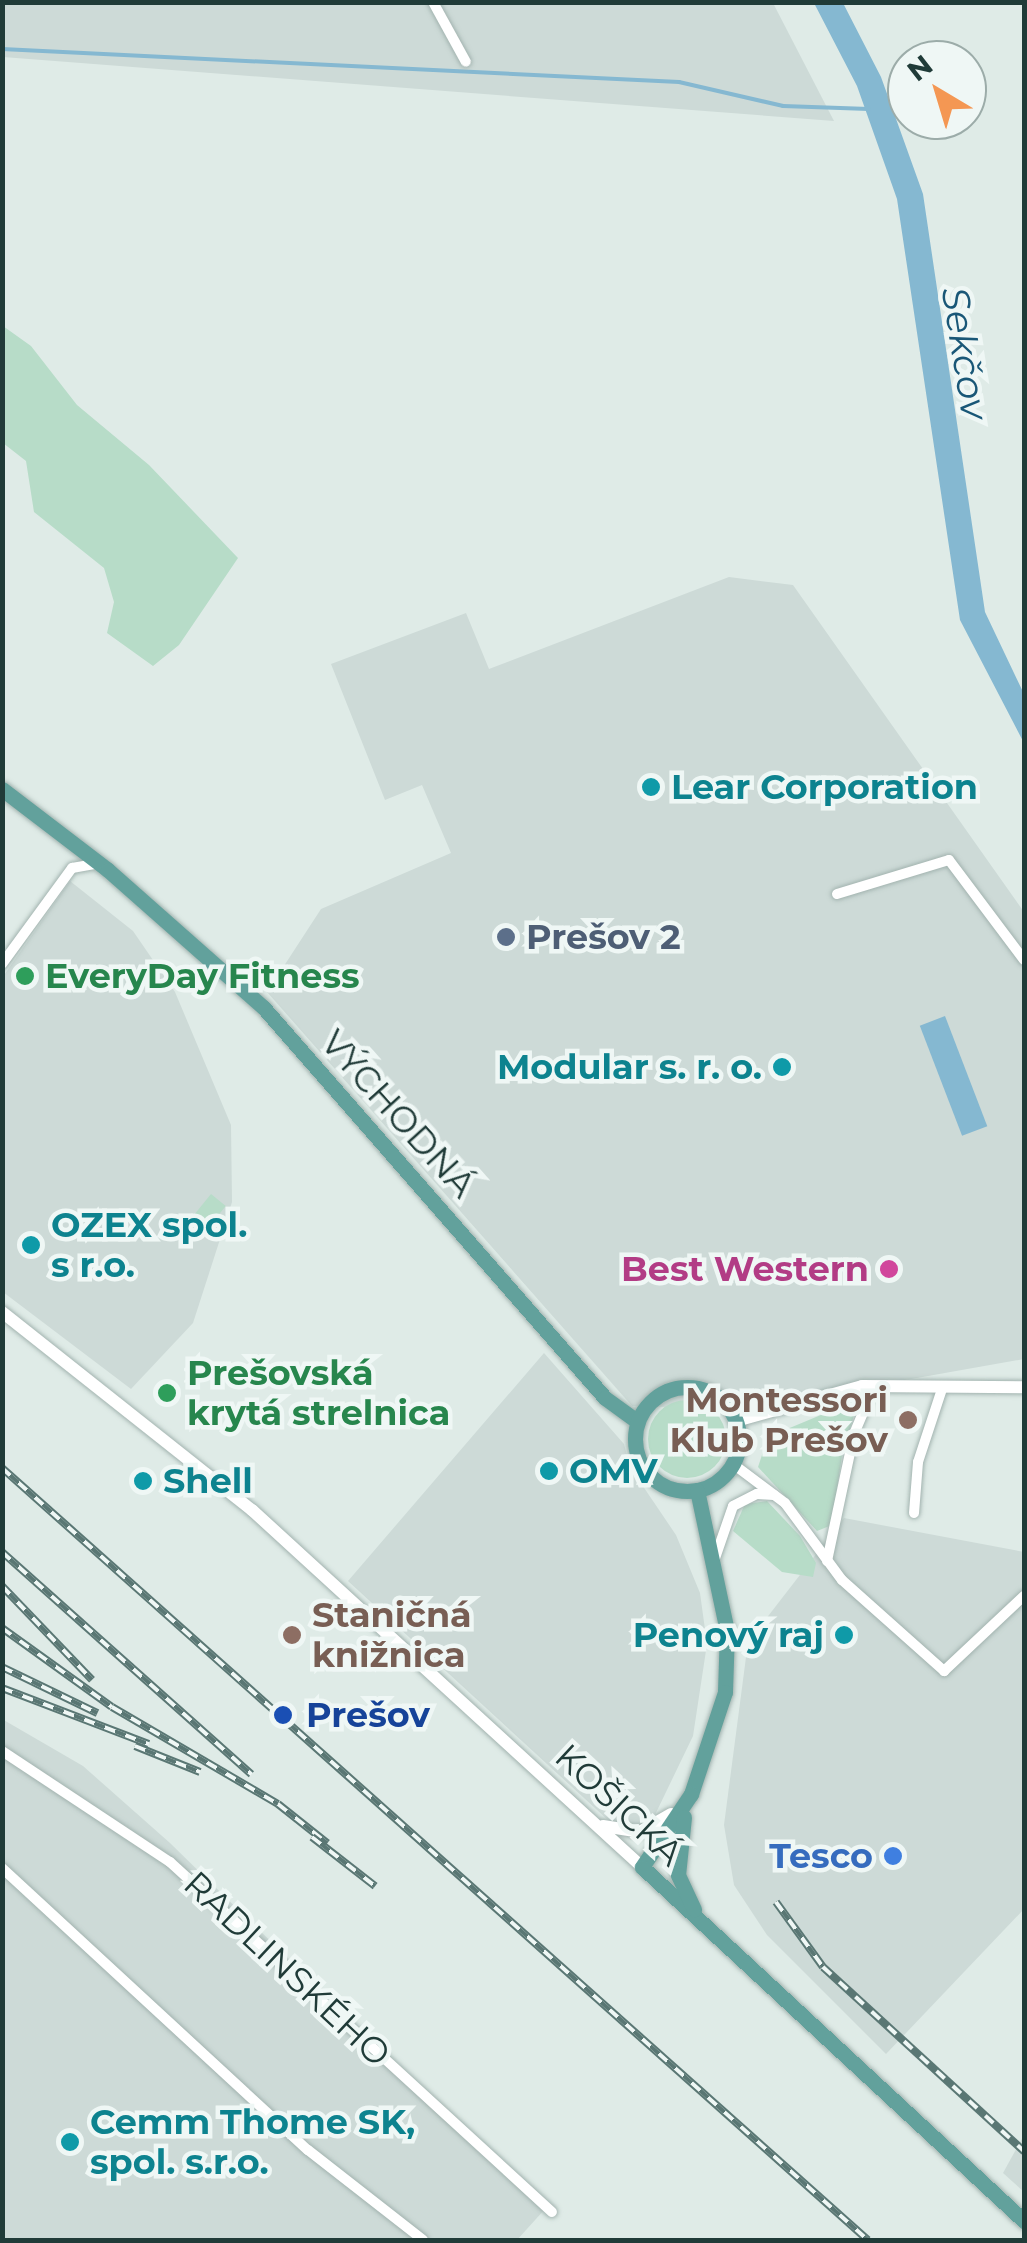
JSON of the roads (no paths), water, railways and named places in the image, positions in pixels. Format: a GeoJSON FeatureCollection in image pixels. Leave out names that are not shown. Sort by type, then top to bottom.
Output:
{"type":"FeatureCollection","features":[{"type":"Feature","properties":{"kind":"main road","name":"VÝCHODNÁ"},"geometry":{"type":"LineString","coordinates":[[2,788],[100,863],[263,1006],[605,1398],[637,1422]]}},
{"type":"Feature","properties":{"kind":"main road"},"geometry":{"type":"LineString","coordinates":[[690,1387],[718,1397],[736,1422],[733,1464],[697,1490],[652,1478],[636,1452],[637,1422],[658,1395],[690,1387]]}},
{"type":"Feature","properties":{"kind":"main road"},"geometry":{"type":"LineString","coordinates":[[697,1490],[714,1562],[728,1665],[718,1725],[677,1839],[677,1867],[700,1920]]}},
{"type":"Feature","properties":{"kind":"main road"},"geometry":{"type":"LineString","coordinates":[[642,1867],[691,1794]]}},
{"type":"Feature","properties":{"kind":"main road","name":"KOŠICKÁ"},"geometry":{"type":"LineString","coordinates":[[642,1867],[1024,2221]]}},
{"type":"Feature","properties":{"kind":"street"},"geometry":{"type":"LineString","coordinates":[[432,2],[466,62]]}},
{"type":"Feature","properties":{"kind":"street"},"geometry":{"type":"LineString","coordinates":[[2,964],[72,868],[69,839]]}},
{"type":"Feature","properties":{"kind":"street"},"geometry":{"type":"LineString","coordinates":[[837,894],[949,860],[1024,960]]}},
{"type":"Feature","properties":{"kind":"street"},"geometry":{"type":"LineString","coordinates":[[72,868],[100,863]]}},
{"type":"Feature","properties":{"kind":"street","name":"KOŠICKÁ"},"geometry":{"type":"LineString","coordinates":[[2,1312],[167,1439],[642,1867]]}},
{"type":"Feature","properties":{"kind":"street"},"geometry":{"type":"LineString","coordinates":[[827,1562],[854,1434],[869,1399],[885,1386]]}},
{"type":"Feature","properties":{"kind":"street"},"geometry":{"type":"LineString","coordinates":[[736,1422],[831,1392],[885,1386],[1024,1388]]}},
{"type":"Feature","properties":{"kind":"street"},"geometry":{"type":"LineString","coordinates":[[914,1513],[918,1462],[944,1386]]}},
{"type":"Feature","properties":{"kind":"street"},"geometry":{"type":"LineString","coordinates":[[733,1464],[778,1496],[827,1562],[944,1671],[1024,1596]]}},
{"type":"Feature","properties":{"kind":"street"},"geometry":{"type":"LineString","coordinates":[[714,1562],[733,1506],[757,1494],[778,1496]]}},
{"type":"Feature","properties":{"kind":"street","name":"RADLINSKÉHO"},"geometry":{"type":"LineString","coordinates":[[2,1751],[170,1862],[552,2212]]}},
{"type":"Feature","properties":{"kind":"street"},"geometry":{"type":"LineString","coordinates":[[596,1824],[640,1832],[662,1824],[691,1794]]}},
{"type":"Feature","properties":{"kind":"street"},"geometry":{"type":"LineString","coordinates":[[2,1868],[308,2150],[424,2240]]}},
{"type":"Feature","properties":{"kind":"water"},"geometry":{"type":"Polygon","coordinates":[[[814,3],[843,3],[887,94],[887,140],[904,140],[923,194],[985,612],[1024,694],[1024,743],[960,620],[897,199],[857,86],[814,3]]]}},
{"type":"Feature","properties":{"kind":"water"},"geometry":{"type":"Polygon","coordinates":[[[945,1016],[987,1126],[962,1136],[920,1026],[945,1016]]]}},
{"type":"Feature","properties":{"kind":"waterway"},"geometry":{"type":"LineString","coordinates":[[2,49],[679,82],[783,106],[869,109]]}},
{"type":"Feature","properties":{"kind":"railway"},"geometry":{"type":"LineString","coordinates":[[2,1468],[868,2240]]}},
{"type":"Feature","properties":{"kind":"railway"},"geometry":{"type":"LineString","coordinates":[[2,1552],[251,1774]]}},
{"type":"Feature","properties":{"kind":"railway"},"geometry":{"type":"LineString","coordinates":[[2,1586],[92,1680]]}},
{"type":"Feature","properties":{"kind":"railway"},"geometry":{"type":"LineString","coordinates":[[2,1628],[112,1707],[278,1804],[327,1843]]}},
{"type":"Feature","properties":{"kind":"railway"},"geometry":{"type":"LineString","coordinates":[[2,1667],[97,1713]]}},
{"type":"Feature","properties":{"kind":"railway"},"geometry":{"type":"LineString","coordinates":[[2,1688],[149,1744]]}},
{"type":"Feature","properties":{"kind":"railway"},"geometry":{"type":"LineString","coordinates":[[135,1746],[200,1772]]}},
{"type":"Feature","properties":{"kind":"railway"},"geometry":{"type":"LineString","coordinates":[[312,1837],[375,1886]]}},
{"type":"Feature","properties":{"kind":"railway"},"geometry":{"type":"LineString","coordinates":[[776,1902],[823,1967],[1024,2151]]}},
{"type":"Feature","properties":{"kind":"place","name":"Lear Corporation"},"geometry":{"type":"Point","coordinates":[651,787]}},
{"type":"Feature","properties":{"kind":"place","name":"Prešov 2"},"geometry":{"type":"Point","coordinates":[506,937]}},
{"type":"Feature","properties":{"kind":"place","name":"EveryDay Fitness"},"geometry":{"type":"Point","coordinates":[25,976]}},
{"type":"Feature","properties":{"kind":"place","name":"Modular s. r. o."},"geometry":{"type":"Point","coordinates":[782,1067]}},
{"type":"Feature","properties":{"kind":"place","name":"OZEX spol. s r.o."},"geometry":{"type":"Point","coordinates":[31,1245]}},
{"type":"Feature","properties":{"kind":"place","name":"Best Western"},"geometry":{"type":"Point","coordinates":[889,1269]}},
{"type":"Feature","properties":{"kind":"place","name":"Prešovská krytá strelnica"},"geometry":{"type":"Point","coordinates":[167,1393]}},
{"type":"Feature","properties":{"kind":"place","name":"Montessori Klub Prešov"},"geometry":{"type":"Point","coordinates":[908,1420]}},
{"type":"Feature","properties":{"kind":"place","name":"OMV"},"geometry":{"type":"Point","coordinates":[549,1471]}},
{"type":"Feature","properties":{"kind":"place","name":"Shell"},"geometry":{"type":"Point","coordinates":[143,1481]}},
{"type":"Feature","properties":{"kind":"place","name":"Staničná knižnica"},"geometry":{"type":"Point","coordinates":[292,1635]}},
{"type":"Feature","properties":{"kind":"place","name":"Penový raj"},"geometry":{"type":"Point","coordinates":[844,1635]}},
{"type":"Feature","properties":{"kind":"place","name":"Prešov"},"geometry":{"type":"Point","coordinates":[283,1715]}},
{"type":"Feature","properties":{"kind":"place","name":"Tesco"},"geometry":{"type":"Point","coordinates":[893,1856]}},
{"type":"Feature","properties":{"kind":"place","name":"Cemm Thome SK, spol. s.r.o."},"geometry":{"type":"Point","coordinates":[70,2142]}},
{"type":"Feature","properties":{"kind":"water label","name":"Sekčov"},"geometry":{"type":"Point","coordinates":[965,353]}}]}
